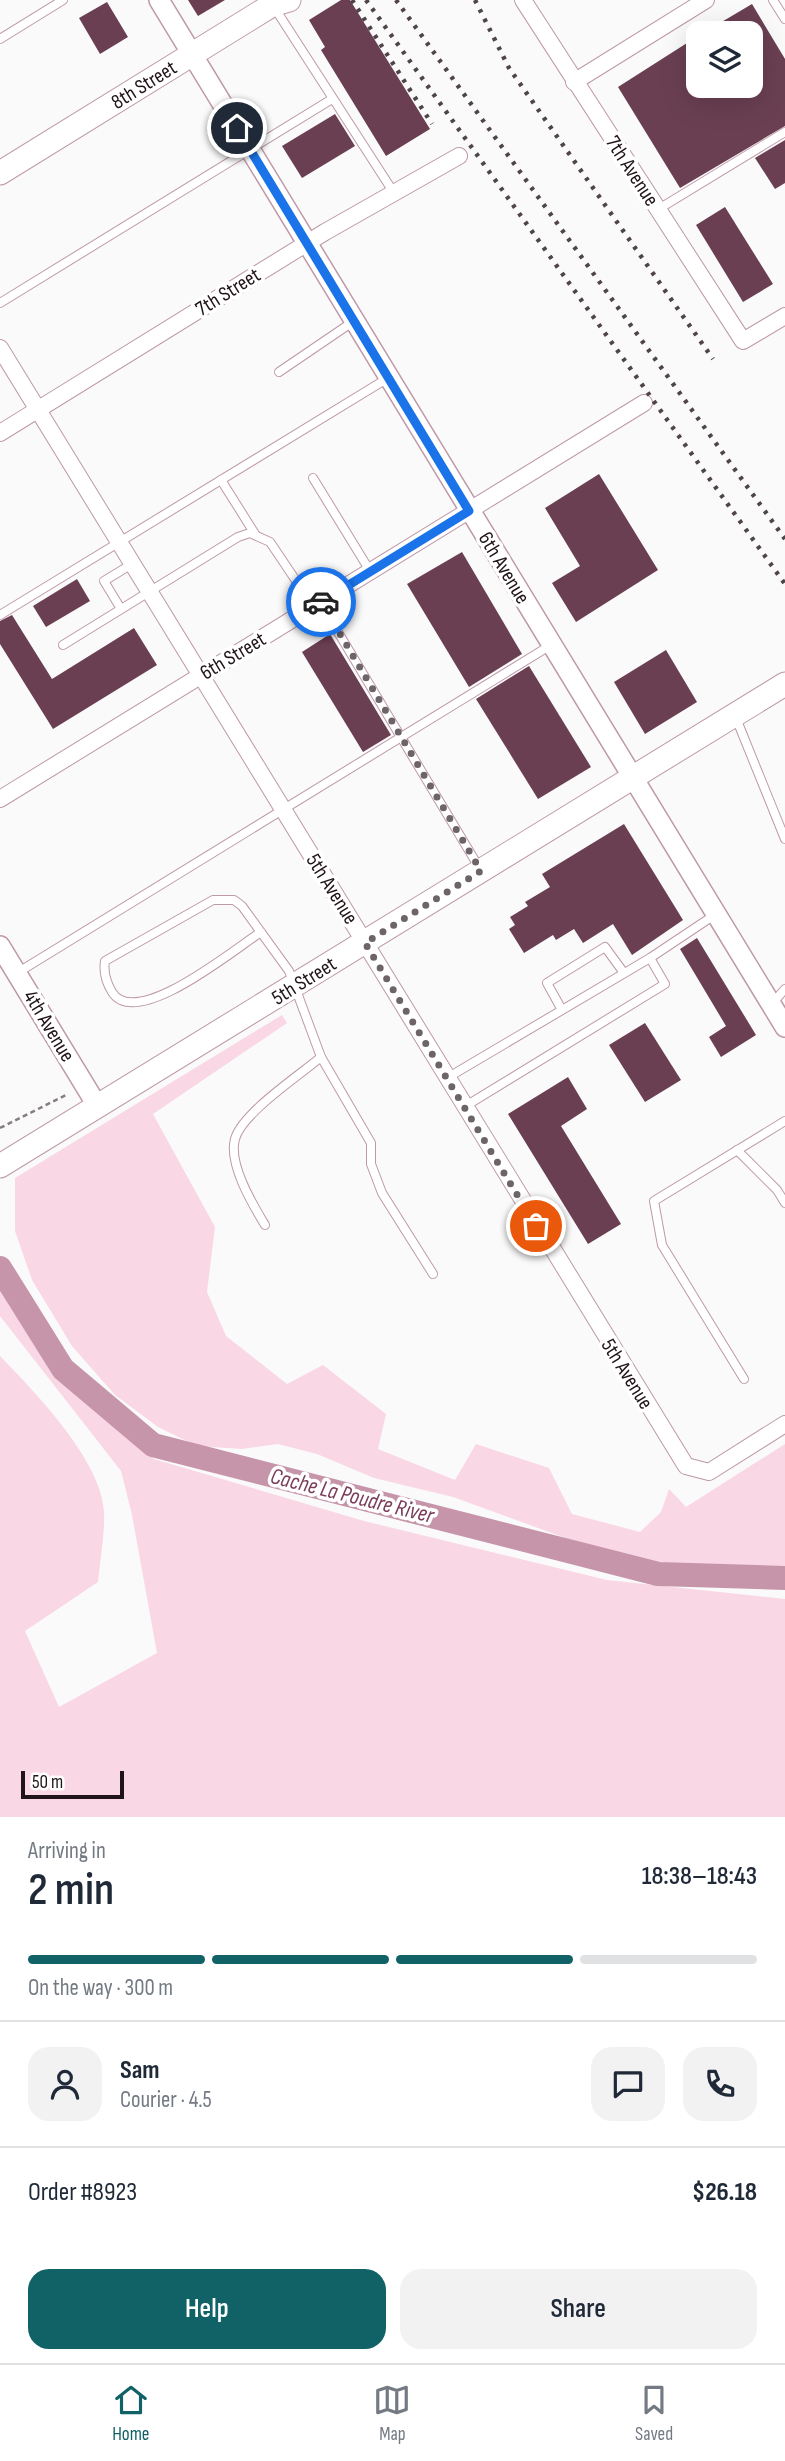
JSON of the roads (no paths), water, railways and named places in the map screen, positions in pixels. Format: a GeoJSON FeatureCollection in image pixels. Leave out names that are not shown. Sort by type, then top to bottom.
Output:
{"type":"FeatureCollection","features":[{"type":"Feature","properties":{"kind":"main road","name":"8th Street"},"geometry":{"type":"LineString","coordinates":[[0,173],[280,2]]}},
{"type":"Feature","properties":{"kind":"main road","name":"5th Street"},"geometry":{"type":"LineString","coordinates":[[3,1164],[785,684]]}},
{"type":"Feature","properties":{"kind":"street","name":"6th Avenue"},"geometry":{"type":"LineString","coordinates":[[159,0],[785,1027]]}},
{"type":"Feature","properties":{"kind":"street","name":"7th Avenue"},"geometry":{"type":"LineString","coordinates":[[523,0],[743,341],[785,316]]}},
{"type":"Feature","properties":{"kind":"street"},"geometry":{"type":"LineString","coordinates":[[574,82],[706,0]]}},
{"type":"Feature","properties":{"kind":"street","name":"7th Street"},"geometry":{"type":"LineString","coordinates":[[0,433],[307,244],[459,156]]}},
{"type":"Feature","properties":{"kind":"street","name":"5th Avenue"},"geometry":{"type":"LineString","coordinates":[[0,348],[686,1466],[709,1472],[785,1424]]}},
{"type":"Feature","properties":{"kind":"street","name":"6th Street"},"geometry":{"type":"LineString","coordinates":[[0,799],[644,403]]}},
{"type":"Feature","properties":{"kind":"street","name":"4th Avenue"},"geometry":{"type":"LineString","coordinates":[[0,946],[99,1107]]}},
{"type":"Feature","properties":{"kind":"lane"},"geometry":{"type":"LineString","coordinates":[[0,39],[63,0]]}},
{"type":"Feature","properties":{"kind":"lane"},"geometry":{"type":"LineString","coordinates":[[774,0],[785,19]]}},
{"type":"Feature","properties":{"kind":"lane"},"geometry":{"type":"LineString","coordinates":[[280,2],[332,99],[394,193]]}},
{"type":"Feature","properties":{"kind":"lane"},"geometry":{"type":"LineString","coordinates":[[0,303],[332,99]]}},
{"type":"Feature","properties":{"kind":"lane"},"geometry":{"type":"LineString","coordinates":[[657,210],[785,132]]}},
{"type":"Feature","properties":{"kind":"lane"},"geometry":{"type":"LineString","coordinates":[[279,372],[354,321]]}},
{"type":"Feature","properties":{"kind":"lane"},"geometry":{"type":"LineString","coordinates":[[0,615],[388,378]]}},
{"type":"Feature","properties":{"kind":"lane"},"geometry":{"type":"LineString","coordinates":[[313,478],[370,571]]}},
{"type":"Feature","properties":{"kind":"lane"},"geometry":{"type":"LineString","coordinates":[[221,480],[255,534]]}},
{"type":"Feature","properties":{"kind":"lane"},"geometry":{"type":"LineString","coordinates":[[63,645],[238,537],[255,534],[262,536],[276,550],[316,604],[481,871]]}},
{"type":"Feature","properties":{"kind":"lane"},"geometry":{"type":"LineString","coordinates":[[121,609],[104,581],[132,564]]}},
{"type":"Feature","properties":{"kind":"lane"},"geometry":{"type":"LineString","coordinates":[[17,973],[551,645]]}},
{"type":"Feature","properties":{"kind":"lane"},"geometry":{"type":"LineString","coordinates":[[735,715],[785,839]]}},
{"type":"Feature","properties":{"kind":"lane"},"geometry":{"type":"LineString","coordinates":[[261,932],[168,993],[143,1003],[128,1004],[115,996],[105,980],[105,961],[214,900],[234,900],[261,932],[289,971],[321,1057],[371,1143],[371,1164],[382,1193],[433,1274]]}},
{"type":"Feature","properties":{"kind":"lane"},"geometry":{"type":"LineString","coordinates":[[447,1078],[624,973],[716,914]]}},
{"type":"Feature","properties":{"kind":"lane"},"geometry":{"type":"LineString","coordinates":[[562,1010],[547,983],[605,947],[624,973]]}},
{"type":"Feature","properties":{"kind":"lane"},"geometry":{"type":"LineString","coordinates":[[464,1107],[665,984],[650,957]]}},
{"type":"Feature","properties":{"kind":"lane"},"geometry":{"type":"LineString","coordinates":[[771,1005],[785,989]]}},
{"type":"Feature","properties":{"kind":"lane"},"geometry":{"type":"LineString","coordinates":[[265,1225],[248,1197],[234,1156],[235,1139],[244,1122],[321,1057]]}},
{"type":"Feature","properties":{"kind":"lane"},"geometry":{"type":"LineString","coordinates":[[744,1378],[662,1245],[654,1201],[785,1121]]}},
{"type":"Feature","properties":{"kind":"lane"},"geometry":{"type":"LineString","coordinates":[[737,1150],[781,1189],[785,1203]]}},
{"type":"Feature","properties":{"kind":"waterway","name":"Cache La Poudre River"},"geometry":{"type":"LineString","coordinates":[[0,1268],[63,1369],[153,1445],[658,1574],[785,1578]]}},
{"type":"Feature","properties":{"kind":"railway"},"geometry":{"type":"LineString","coordinates":[[352,0],[432,124]]}},
{"type":"Feature","properties":{"kind":"railway"},"geometry":{"type":"LineString","coordinates":[[366,0],[785,584]]}},
{"type":"Feature","properties":{"kind":"railway"},"geometry":{"type":"LineString","coordinates":[[396,0],[785,539]]}},
{"type":"Feature","properties":{"kind":"railway"},"geometry":{"type":"LineString","coordinates":[[475,0],[509,68],[713,359]]}}]}
